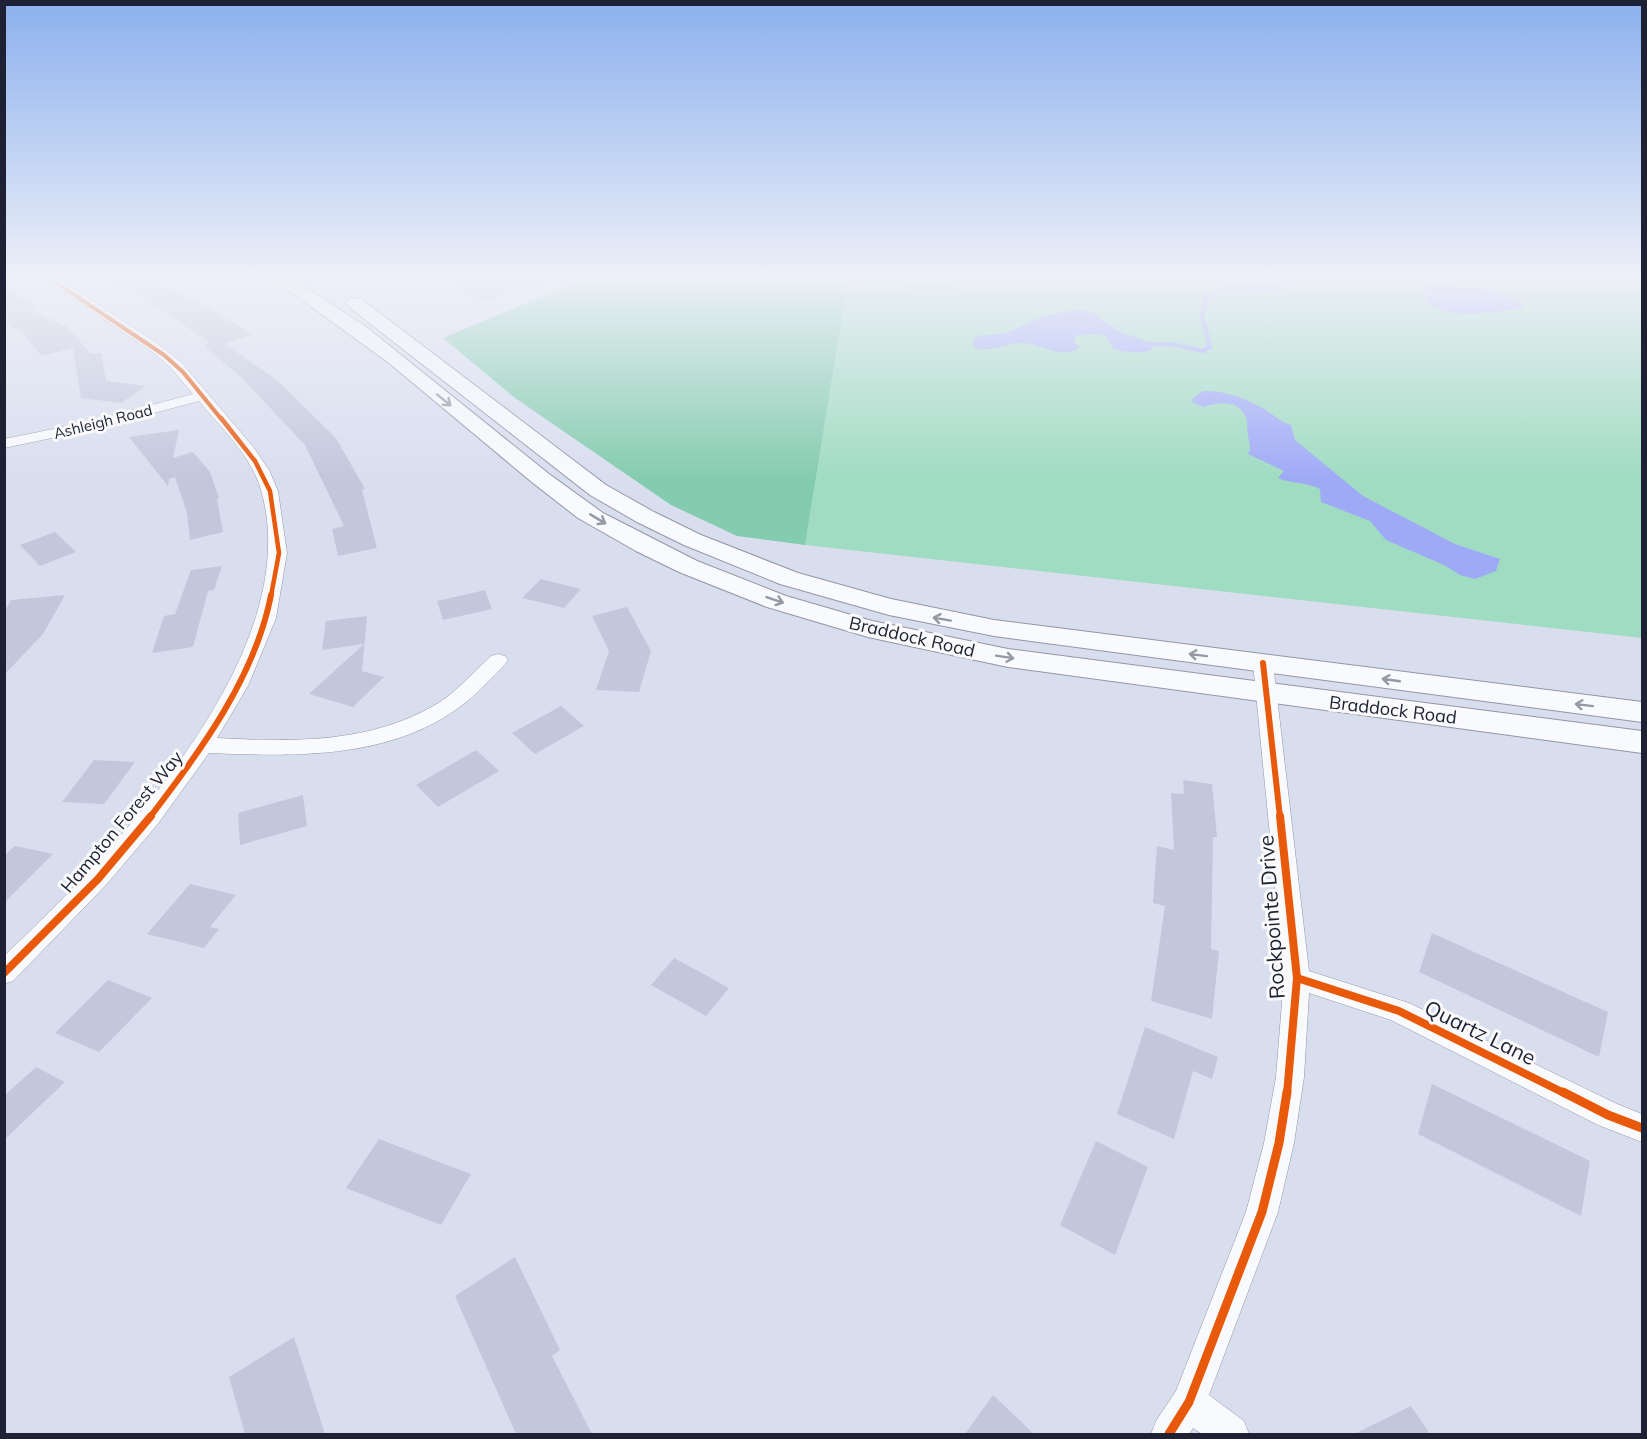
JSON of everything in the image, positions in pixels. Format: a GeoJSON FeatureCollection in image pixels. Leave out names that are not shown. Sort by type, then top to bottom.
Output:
{"type":"FeatureCollection","features":[{"type":"Feature","properties":{"kind":"main road","name":"Braddock Road"},"geometry":{"type":"LineString","coordinates":[[378,345],[580,509],[675,562],[802,610],[940,646],[1019,659],[1642,742]]}},
{"type":"Feature","properties":{"kind":"main road","name":"Braddock Road"},"geometry":{"type":"LineString","coordinates":[[411,345],[598,490],[665,527],[744,564],[816,588],[916,615],[994,628],[1642,712]]}},
{"type":"Feature","properties":{"kind":"street","name":"Hampton Forest Way"},"geometry":{"type":"LineString","coordinates":[[4,973],[110,865],[150,819],[205,745],[237,688],[266,621],[277,570],[278,527],[271,492],[256,461],[162,352],[152,345]]}},
{"type":"Feature","properties":{"kind":"street","name":"Ashleigh Road"},"geometry":{"type":"LineString","coordinates":[[4,444],[90,426],[201,396]]}},
{"type":"Feature","properties":{"kind":"street"},"geometry":{"type":"LineString","coordinates":[[205,745],[319,747],[383,736],[416,724],[448,706],[498,660]]}},
{"type":"Feature","properties":{"kind":"street","name":"Rockpointe Drive"},"geometry":{"type":"LineString","coordinates":[[1169,1434],[1189,1402],[1264,1201],[1279,1143],[1290,1077],[1298,978],[1263,663]]}},
{"type":"Feature","properties":{"kind":"street","name":"Quartz Lane"},"geometry":{"type":"LineString","coordinates":[[1298,978],[1399,1011],[1608,1115],[1642,1128]]}},
{"type":"Feature","properties":{"kind":"street"},"geometry":{"type":"LineString","coordinates":[[1189,1402],[1231,1434]]}},
{"type":"Feature","properties":{"kind":"green space"},"geometry":{"type":"Polygon","coordinates":[[[452,345],[838,345],[805,545],[737,536],[671,505],[515,398],[452,345]]]}},
{"type":"Feature","properties":{"kind":"green space"},"geometry":{"type":"Polygon","coordinates":[[[838,345],[1642,345],[1642,638],[805,545],[838,345]]]}},
{"type":"Feature","properties":{"kind":"water"},"geometry":{"type":"Polygon","coordinates":[[[973,345],[1007,345],[992,349],[973,347],[973,345]]]}},
{"type":"Feature","properties":{"kind":"water"},"geometry":{"type":"Polygon","coordinates":[[[1035,345],[1080,347],[1067,353],[1035,345]]]}},
{"type":"Feature","properties":{"kind":"water"},"geometry":{"type":"Polygon","coordinates":[[[1111,345],[1150,345],[1152,350],[1132,353],[1113,349],[1111,345]]]}},
{"type":"Feature","properties":{"kind":"water"},"geometry":{"type":"Polygon","coordinates":[[[1203,391],[1226,393],[1241,398],[1291,425],[1295,440],[1363,496],[1455,544],[1500,559],[1496,571],[1475,579],[1460,575],[1444,565],[1386,540],[1370,521],[1321,502],[1320,489],[1278,478],[1284,471],[1248,454],[1250,447],[1247,421],[1242,411],[1227,403],[1204,407],[1192,402],[1193,398],[1203,391]]]}},
{"type":"Feature","properties":{"kind":"building"},"geometry":{"type":"Polygon","coordinates":[[[33,345],[83,345],[91,354],[101,353],[106,381],[146,386],[121,403],[81,398],[73,348],[41,356],[33,345]]]}},
{"type":"Feature","properties":{"kind":"building"},"geometry":{"type":"Polygon","coordinates":[[[227,345],[277,380],[336,438],[365,489],[362,490],[377,548],[338,556],[332,529],[344,526],[305,445],[241,377],[205,347],[227,345]]]}},
{"type":"Feature","properties":{"kind":"building"},"geometry":{"type":"Polygon","coordinates":[[[179,430],[173,458],[193,452],[210,472],[219,498],[217,499],[223,532],[190,540],[187,513],[175,477],[169,479],[168,486],[129,437],[179,430]]]}},
{"type":"Feature","properties":{"kind":"building"},"geometry":{"type":"Polygon","coordinates":[[[55,532],[76,552],[40,566],[20,545],[55,532]]]}},
{"type":"Feature","properties":{"kind":"building"},"geometry":{"type":"Polygon","coordinates":[[[222,566],[214,590],[208,591],[193,647],[152,653],[164,616],[175,614],[191,570],[222,566]]]}},
{"type":"Feature","properties":{"kind":"building"},"geometry":{"type":"Polygon","coordinates":[[[541,579],[581,589],[564,608],[522,598],[541,579]]]}},
{"type":"Feature","properties":{"kind":"building"},"geometry":{"type":"Polygon","coordinates":[[[485,590],[492,609],[443,620],[437,601],[485,590]]]}},
{"type":"Feature","properties":{"kind":"building"},"geometry":{"type":"Polygon","coordinates":[[[65,595],[43,634],[4,675],[4,612],[11,600],[65,595]]]}},
{"type":"Feature","properties":{"kind":"building"},"geometry":{"type":"Polygon","coordinates":[[[627,607],[651,651],[639,692],[596,690],[609,651],[592,616],[627,607]]]}},
{"type":"Feature","properties":{"kind":"building"},"geometry":{"type":"Polygon","coordinates":[[[367,616],[362,671],[384,677],[353,707],[309,694],[364,644],[322,650],[326,621],[367,616]]]}},
{"type":"Feature","properties":{"kind":"building"},"geometry":{"type":"Polygon","coordinates":[[[561,706],[584,726],[535,754],[512,733],[561,706]]]}},
{"type":"Feature","properties":{"kind":"building"},"geometry":{"type":"Polygon","coordinates":[[[476,750],[499,771],[438,807],[416,785],[476,750]]]}},
{"type":"Feature","properties":{"kind":"building"},"geometry":{"type":"Polygon","coordinates":[[[94,760],[135,762],[104,804],[62,802],[94,760]]]}},
{"type":"Feature","properties":{"kind":"building"},"geometry":{"type":"Polygon","coordinates":[[[1183,780],[1212,784],[1217,837],[1213,837],[1211,949],[1219,951],[1212,1019],[1151,1001],[1165,906],[1153,903],[1157,846],[1174,850],[1171,793],[1184,794],[1183,780]]]}},
{"type":"Feature","properties":{"kind":"building"},"geometry":{"type":"Polygon","coordinates":[[[303,795],[307,826],[240,845],[238,813],[303,795]]]}},
{"type":"Feature","properties":{"kind":"building"},"geometry":{"type":"Polygon","coordinates":[[[15,846],[53,854],[4,903],[4,856],[15,846]]]}},
{"type":"Feature","properties":{"kind":"building"},"geometry":{"type":"Polygon","coordinates":[[[190,884],[236,895],[210,927],[219,929],[204,948],[147,934],[190,884]]]}},
{"type":"Feature","properties":{"kind":"building"},"geometry":{"type":"Polygon","coordinates":[[[1432,933],[1608,1012],[1599,1057],[1419,972],[1432,933]]]}},
{"type":"Feature","properties":{"kind":"building"},"geometry":{"type":"Polygon","coordinates":[[[674,958],[729,988],[706,1016],[651,985],[674,958]]]}},
{"type":"Feature","properties":{"kind":"building"},"geometry":{"type":"Polygon","coordinates":[[[108,980],[152,998],[99,1052],[55,1033],[108,980]]]}},
{"type":"Feature","properties":{"kind":"building"},"geometry":{"type":"Polygon","coordinates":[[[1145,1027],[1218,1057],[1212,1079],[1193,1071],[1174,1139],[1117,1114],[1145,1027]]]}},
{"type":"Feature","properties":{"kind":"building"},"geometry":{"type":"Polygon","coordinates":[[[36,1067],[65,1082],[4,1140],[4,1096],[36,1067]]]}},
{"type":"Feature","properties":{"kind":"building"},"geometry":{"type":"Polygon","coordinates":[[[1432,1084],[1590,1161],[1581,1216],[1418,1134],[1432,1084]]]}},
{"type":"Feature","properties":{"kind":"building"},"geometry":{"type":"Polygon","coordinates":[[[379,1139],[471,1174],[441,1225],[346,1188],[379,1139]]]}},
{"type":"Feature","properties":{"kind":"building"},"geometry":{"type":"Polygon","coordinates":[[[1096,1141],[1148,1167],[1115,1255],[1060,1225],[1096,1141]]]}},
{"type":"Feature","properties":{"kind":"building"},"geometry":{"type":"Polygon","coordinates":[[[515,1257],[560,1350],[552,1356],[592,1434],[516,1434],[455,1296],[515,1257]]]}},
{"type":"Feature","properties":{"kind":"building"},"geometry":{"type":"Polygon","coordinates":[[[294,1337],[325,1434],[245,1434],[229,1377],[294,1337]]]}},
{"type":"Feature","properties":{"kind":"building"},"geometry":{"type":"Polygon","coordinates":[[[993,1395],[1034,1434],[965,1434],[993,1395]]]}},
{"type":"Feature","properties":{"kind":"building"},"geometry":{"type":"Polygon","coordinates":[[[1411,1406],[1430,1434],[1354,1434],[1411,1406]]]}},
{"type":"Feature","properties":{"kind":"waterway"},"geometry":{"type":"LineString","coordinates":[[1177,345],[1203,351],[1210,345]]}},
{"type":"Feature","properties":{"kind":"cycle path"},"geometry":{"type":"LineString","coordinates":[[4,973],[98,879],[149,819],[197,754],[238,686],[266,618],[279,553],[270,491],[266,480],[242,443],[189,379],[176,365],[150,345]]}},
{"type":"Feature","properties":{"kind":"cycle path"},"geometry":{"type":"LineString","coordinates":[[1169,1434],[1189,1402],[1262,1212],[1279,1143],[1290,1077],[1297,978],[1263,663]]}},
{"type":"Feature","properties":{"kind":"cycle path"},"geometry":{"type":"LineString","coordinates":[[1297,978],[1399,1011],[1608,1115],[1642,1128]]}}]}
